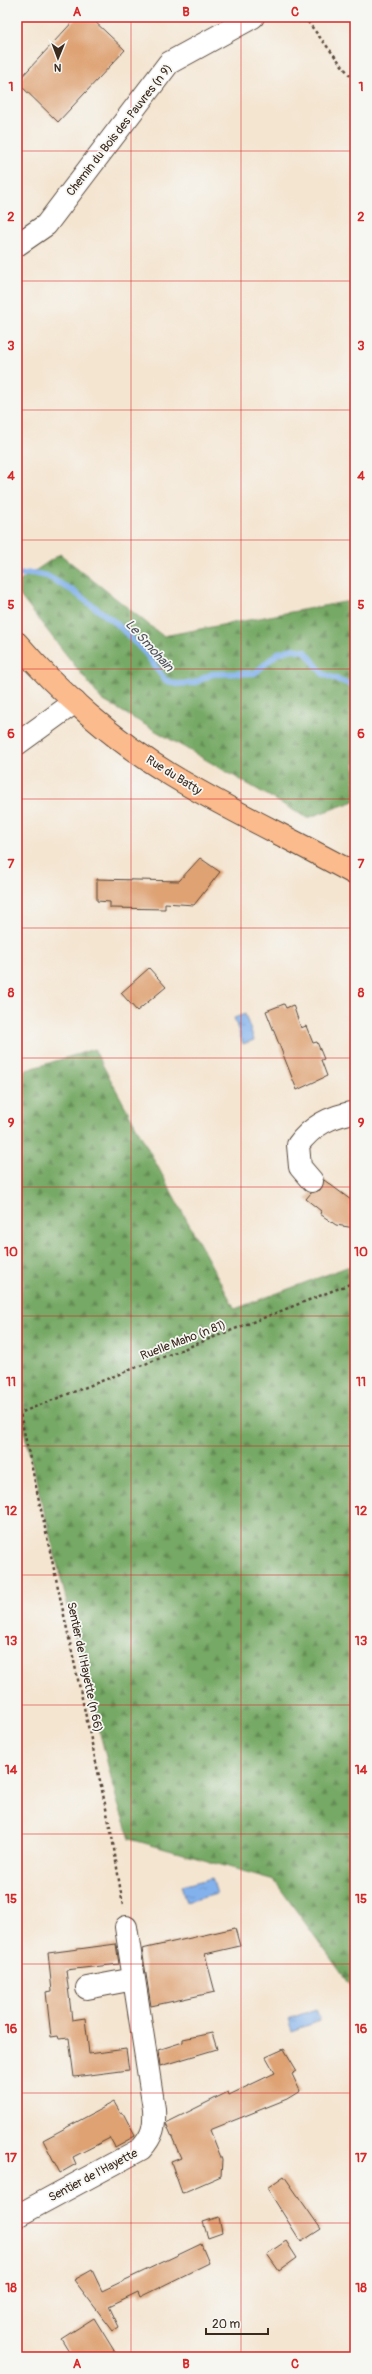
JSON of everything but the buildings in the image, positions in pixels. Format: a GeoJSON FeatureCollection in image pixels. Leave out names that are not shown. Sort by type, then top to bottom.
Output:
{"type":"FeatureCollection","features":[{"type":"Feature","properties":{"kind":"main road","name":"Rue du Batty"},"geometry":{"type":"LineString","coordinates":[[17,643],[75,702],[127,744],[170,775],[355,874]]}},
{"type":"Feature","properties":{"kind":"street","name":"Chemin du Bois des Pauvres (n 9)"},"geometry":{"type":"LineString","coordinates":[[17,245],[46,225],[169,63],[253,17]]}},
{"type":"Feature","properties":{"kind":"street"},"geometry":{"type":"LineString","coordinates":[[17,744],[75,702]]}},
{"type":"Feature","properties":{"kind":"street"},"geometry":{"type":"LineString","coordinates":[[312,1181],[300,1167],[298,1145],[307,1132],[325,1121],[355,1112]]}},
{"type":"Feature","properties":{"kind":"street","name":"Sentier de l'Hayette"},"geometry":{"type":"LineString","coordinates":[[17,2216],[141,2149],[149,2141],[154,2128],[154,2109],[126,1927]]}},
{"type":"Feature","properties":{"kind":"street"},"geometry":{"type":"LineString","coordinates":[[87,1988],[134,1979]]}},
{"type":"Feature","properties":{"kind":"path"},"geometry":{"type":"LineString","coordinates":[[304,17],[355,82]]}},
{"type":"Feature","properties":{"kind":"path","name":"Ruelle Maho (n 81)"},"geometry":{"type":"LineString","coordinates":[[18,1414],[355,1282]]}},
{"type":"Feature","properties":{"kind":"path"},"geometry":{"type":"LineString","coordinates":[[17,1410],[18,1414]]}},
{"type":"Feature","properties":{"kind":"path","name":"Sentier de l'Hayette (n 66)"},"geometry":{"type":"LineString","coordinates":[[18,1414],[112,1836],[126,1927]]}},
{"type":"Feature","properties":{"kind":"green space"},"geometry":{"type":"Polygon","coordinates":[[[60,554],[163,636],[355,600],[355,801],[307,818],[102,700],[17,592],[17,583],[60,554]]]}},
{"type":"Feature","properties":{"kind":"green space"},"geometry":{"type":"Polygon","coordinates":[[[94,1049],[235,1309],[355,1264],[355,1989],[350,1985],[274,1880],[130,1839],[117,1801],[22,1424],[17,1425],[17,1073],[94,1049]]]}},
{"type":"Feature","properties":{"kind":"water"},"geometry":{"type":"Polygon","coordinates":[[[245,1014],[254,1040],[243,1044],[234,1018],[245,1014]]]}},
{"type":"Feature","properties":{"kind":"water"},"geometry":{"type":"Polygon","coordinates":[[[212,1878],[217,1894],[186,1902],[181,1886],[212,1878]]]}},
{"type":"Feature","properties":{"kind":"water"},"geometry":{"type":"Polygon","coordinates":[[[316,2009],[320,2021],[292,2031],[288,2019],[316,2009]]]}},
{"type":"Feature","properties":{"kind":"waterway","name":"Le Smohain"},"geometry":{"type":"LineString","coordinates":[[17,575],[32,573],[47,576],[73,591],[116,623],[146,654],[165,680],[176,684],[194,683],[212,674],[255,673],[278,653],[293,649],[305,651],[323,674],[355,686]]}}]}
